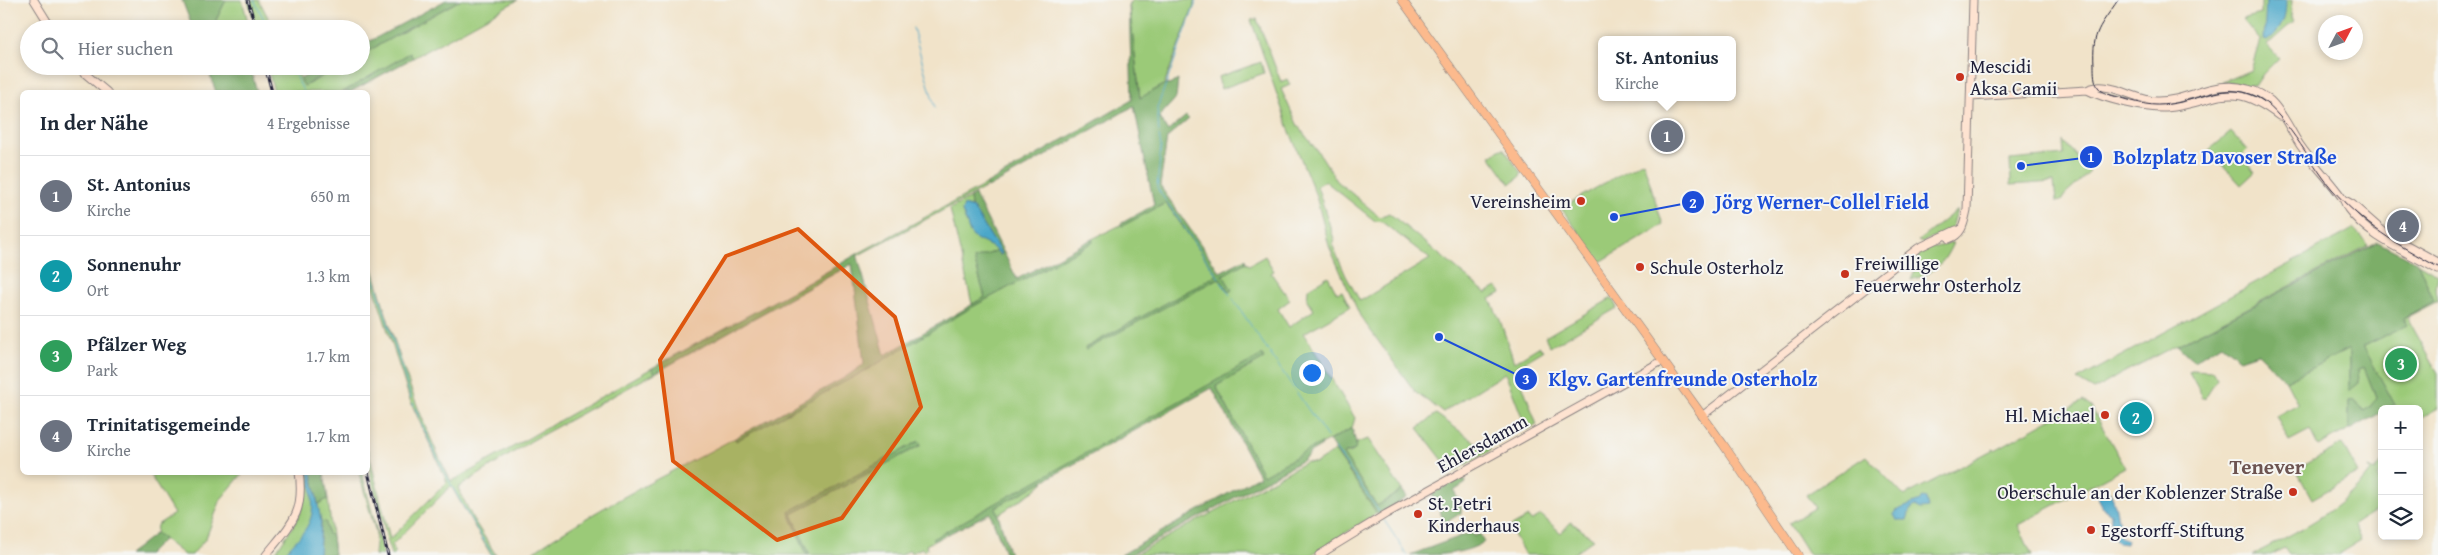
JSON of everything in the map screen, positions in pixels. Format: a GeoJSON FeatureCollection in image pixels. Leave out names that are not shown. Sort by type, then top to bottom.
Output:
{"type":"FeatureCollection","features":[{"type":"Feature","properties":{"kind":"main road"},"geometry":{"type":"LineString","coordinates":[[1402,0],[1702,416],[1798,555]]}},
{"type":"Feature","properties":{"kind":"street"},"geometry":{"type":"LineString","coordinates":[[34,0],[46,20]]}},
{"type":"Feature","properties":{"kind":"street"},"geometry":{"type":"LineString","coordinates":[[1702,416],[1918,248],[1934,240],[1946,239],[1958,232],[1963,226],[1971,97],[1973,0]]}},
{"type":"Feature","properties":{"kind":"street"},"geometry":{"type":"LineString","coordinates":[[86,75],[104,90]]}},
{"type":"Feature","properties":{"kind":"street"},"geometry":{"type":"LineString","coordinates":[[2087,90],[2092,87],[2112,89],[2138,98],[2164,101],[2180,98],[2209,88],[2235,86],[2262,95],[2275,106],[2316,167],[2343,199],[2348,209],[2383,240],[2438,270]]}},
{"type":"Feature","properties":{"kind":"street"},"geometry":{"type":"LineString","coordinates":[[2109,97],[2112,89]]}},
{"type":"Feature","properties":{"kind":"street"},"geometry":{"type":"LineString","coordinates":[[1971,97],[2087,90],[2155,108],[2180,105],[2218,94],[2238,94],[2259,102],[2282,118]]}},
{"type":"Feature","properties":{"kind":"street"},"geometry":{"type":"LineString","coordinates":[[2343,199],[2352,204],[2385,233],[2438,262]]}},
{"type":"Feature","properties":{"kind":"street","name":"Ehlersdamm"},"geometry":{"type":"LineString","coordinates":[[1318,555],[1402,505],[1662,361]]}},
{"type":"Feature","properties":{"kind":"street"},"geometry":{"type":"LineString","coordinates":[[266,555],[292,523],[298,510],[302,497],[299,475]]}},
{"type":"Feature","properties":{"kind":"highlighted area"},"geometry":{"type":"Polygon","coordinates":[[[798,229],[895,317],[921,407],[842,518],[777,540],[673,461],[660,360],[726,256],[798,229]]]}},
{"type":"Feature","properties":{"kind":"green space"},"geometry":{"type":"Polygon","coordinates":[[[182,0],[226,0],[216,20],[190,20],[182,0]]]}},
{"type":"Feature","properties":{"kind":"green space"},"geometry":{"type":"Polygon","coordinates":[[[226,0],[242,0],[248,20],[216,20],[226,0]]]}},
{"type":"Feature","properties":{"kind":"green space"},"geometry":{"type":"Polygon","coordinates":[[[248,0],[259,0],[269,20],[254,20],[248,0]]]}},
{"type":"Feature","properties":{"kind":"green space"},"geometry":{"type":"Polygon","coordinates":[[[446,0],[460,0],[370,50],[370,41],[446,0]]]}},
{"type":"Feature","properties":{"kind":"green space"},"geometry":{"type":"Polygon","coordinates":[[[460,0],[518,0],[413,58],[410,53],[346,90],[273,90],[269,75],[299,75],[305,86],[324,75],[370,75],[370,50],[460,0]]]}},
{"type":"Feature","properties":{"kind":"green space"},"geometry":{"type":"Polygon","coordinates":[[[1132,0],[1196,0],[1163,87],[1140,98],[1129,4],[1132,0]]]}},
{"type":"Feature","properties":{"kind":"green space"},"geometry":{"type":"Polygon","coordinates":[[[2261,0],[2292,0],[2291,17],[2294,21],[2267,45],[2279,58],[2263,74],[2255,86],[2222,82],[2251,70],[2260,40],[2242,19],[2261,14],[2261,0]]]}},
{"type":"Feature","properties":{"kind":"green space"},"geometry":{"type":"Polygon","coordinates":[[[1129,4],[1140,98],[1165,84],[1169,85],[1178,80],[1176,98],[1159,117],[1168,131],[1186,116],[1189,119],[1167,138],[1160,186],[1220,272],[1245,259],[1246,262],[1223,275],[1232,290],[1229,292],[1219,278],[1086,350],[1085,348],[1217,275],[1166,203],[1122,226],[1120,224],[1154,205],[1134,106],[988,188],[985,185],[1132,100],[1129,4]]]}},
{"type":"Feature","properties":{"kind":"green space"},"geometry":{"type":"Polygon","coordinates":[[[1257,19],[1281,82],[1287,79],[1290,85],[1281,89],[1298,126],[1322,157],[1337,181],[1380,217],[1389,213],[1486,293],[1497,287],[1501,293],[1490,299],[1500,320],[1514,362],[1540,346],[1543,351],[1516,367],[1537,425],[1527,430],[1505,373],[1443,412],[1416,393],[1360,316],[1329,246],[1316,196],[1290,132],[1251,20],[1257,19]],[[1325,181],[1317,186],[1335,242],[1332,244],[1346,276],[1360,301],[1430,259],[1382,222],[1375,221],[1325,181]]]}},
{"type":"Feature","properties":{"kind":"green space"},"geometry":{"type":"Polygon","coordinates":[[[410,53],[413,58],[354,90],[346,90],[410,53]]]}},
{"type":"Feature","properties":{"kind":"green space"},"geometry":{"type":"Polygon","coordinates":[[[1261,62],[1264,73],[1221,89],[1218,77],[1261,62]]]}},
{"type":"Feature","properties":{"kind":"green space"},"geometry":{"type":"Polygon","coordinates":[[[210,75],[252,75],[256,90],[215,90],[210,75]]]}},
{"type":"Feature","properties":{"kind":"green space"},"geometry":{"type":"Polygon","coordinates":[[[308,75],[324,75],[304,86],[300,79],[308,75]]]}},
{"type":"Feature","properties":{"kind":"green space"},"geometry":{"type":"Polygon","coordinates":[[[2231,132],[2247,150],[2241,156],[2255,172],[2241,185],[2209,150],[2231,132]]]}},
{"type":"Feature","properties":{"kind":"green space"},"geometry":{"type":"Polygon","coordinates":[[[2063,141],[2090,172],[2061,201],[2056,202],[2054,182],[2011,185],[2010,160],[2064,155],[2063,141]]]}},
{"type":"Feature","properties":{"kind":"green space"},"geometry":{"type":"Polygon","coordinates":[[[1504,149],[1521,173],[1520,177],[1510,184],[1490,156],[1504,149]]]}},
{"type":"Feature","properties":{"kind":"green space"},"geometry":{"type":"Polygon","coordinates":[[[1643,161],[1663,225],[1600,262],[1561,208],[1643,161]]]}},
{"type":"Feature","properties":{"kind":"green space"},"geometry":{"type":"Polygon","coordinates":[[[985,185],[987,187],[857,256],[857,254],[985,185]]]}},
{"type":"Feature","properties":{"kind":"green space"},"geometry":{"type":"Polygon","coordinates":[[[975,195],[1017,279],[1092,239],[1093,242],[974,306],[870,368],[736,441],[735,438],[844,378],[864,364],[852,264],[655,373],[652,368],[857,254],[885,355],[985,297],[974,259],[997,251],[1000,255],[1002,254],[971,206],[970,198],[975,195]]]}},
{"type":"Feature","properties":{"kind":"green space"},"geometry":{"type":"Polygon","coordinates":[[[970,198],[971,206],[962,211],[967,224],[997,251],[974,259],[985,297],[972,304],[950,209],[970,198]]]}},
{"type":"Feature","properties":{"kind":"green space"},"geometry":{"type":"Polygon","coordinates":[[[1166,203],[1217,275],[1085,348],[1219,278],[1229,292],[1231,290],[1222,275],[1246,262],[1249,265],[1265,256],[1274,271],[1271,273],[1290,300],[1278,309],[1289,327],[1314,310],[1307,300],[1308,289],[1328,276],[1337,293],[1342,291],[1350,307],[1304,333],[1355,418],[1352,428],[1263,476],[1216,386],[1263,359],[1262,356],[933,539],[934,541],[926,545],[927,549],[924,551],[922,548],[911,553],[910,550],[901,555],[810,555],[792,514],[921,445],[919,442],[789,512],[807,555],[528,555],[578,523],[630,494],[870,368],[974,306],[1093,242],[1092,239],[1166,203]]]}},
{"type":"Feature","properties":{"kind":"green space"},"geometry":{"type":"Polygon","coordinates":[[[1957,210],[1951,232],[1921,242],[1918,241],[1957,210]]]}},
{"type":"Feature","properties":{"kind":"green space"},"geometry":{"type":"Polygon","coordinates":[[[2353,229],[2369,245],[2119,375],[2094,390],[2077,380],[2353,229]]]}},
{"type":"Feature","properties":{"kind":"green space"},"geometry":{"type":"Polygon","coordinates":[[[2378,242],[2418,263],[2434,301],[2403,318],[2407,325],[2363,346],[2395,405],[2378,405],[2378,414],[2352,429],[2349,429],[2349,401],[2355,400],[2364,411],[2371,406],[2376,397],[2364,367],[2358,369],[2359,383],[2349,391],[2349,349],[2286,381],[2258,353],[2240,359],[2221,344],[2194,361],[2177,345],[2378,242]]]}},
{"type":"Feature","properties":{"kind":"green space"},"geometry":{"type":"Polygon","coordinates":[[[1953,243],[1937,267],[1911,280],[1918,264],[1918,251],[1953,243]]]}},
{"type":"Feature","properties":{"kind":"green space"},"geometry":{"type":"Polygon","coordinates":[[[370,258],[394,339],[414,397],[437,453],[451,481],[652,368],[655,373],[531,441],[458,488],[473,519],[496,555],[491,555],[451,486],[392,545],[395,555],[391,555],[370,472],[370,458],[390,539],[447,482],[410,400],[370,275],[370,258]]]}},
{"type":"Feature","properties":{"kind":"green space"},"geometry":{"type":"Polygon","coordinates":[[[2418,263],[2438,275],[2436,289],[2438,301],[2407,317],[2438,373],[2438,408],[2423,417],[2423,405],[2395,405],[2363,346],[2406,325],[2403,318],[2434,301],[2418,263]]]}},
{"type":"Feature","properties":{"kind":"green space"},"geometry":{"type":"Polygon","coordinates":[[[1612,298],[1617,308],[1550,347],[1545,337],[1612,298]]]}},
{"type":"Feature","properties":{"kind":"green space"},"geometry":{"type":"Polygon","coordinates":[[[2349,349],[2349,390],[2359,383],[2358,369],[2364,367],[2376,397],[2371,406],[2364,411],[2355,400],[2349,401],[2349,429],[2318,446],[2310,430],[2289,441],[2276,416],[2298,404],[2286,381],[2349,349]]]}},
{"type":"Feature","properties":{"kind":"green space"},"geometry":{"type":"Polygon","coordinates":[[[1262,355],[1264,359],[1216,386],[1263,475],[1321,443],[1322,446],[1310,453],[1305,459],[1130,555],[1121,555],[1255,478],[1260,477],[1212,388],[996,507],[1010,555],[1006,555],[990,513],[934,541],[932,539],[1262,355]]]}},
{"type":"Feature","properties":{"kind":"green space"},"geometry":{"type":"Polygon","coordinates":[[[2191,370],[2212,371],[2217,379],[2204,399],[2189,372],[2191,370]]]}},
{"type":"Feature","properties":{"kind":"green space"},"geometry":{"type":"Polygon","coordinates":[[[2083,401],[2091,407],[2125,467],[2018,525],[2032,555],[1809,555],[1789,523],[1815,508],[1806,495],[1866,456],[1904,496],[1995,450],[2083,401]]]}},
{"type":"Feature","properties":{"kind":"green space"},"geometry":{"type":"Polygon","coordinates":[[[1436,414],[1475,442],[1491,450],[1452,472],[1418,428],[1436,414]]]}},
{"type":"Feature","properties":{"kind":"green space"},"geometry":{"type":"Polygon","coordinates":[[[1352,428],[1356,443],[1355,450],[1343,454],[1377,506],[1402,490],[1407,497],[1378,515],[1329,441],[1352,428]]]}},
{"type":"Feature","properties":{"kind":"green space"},"geometry":{"type":"Polygon","coordinates":[[[1368,439],[1402,490],[1377,506],[1342,453],[1350,453],[1355,450],[1356,443],[1368,439]]]}},
{"type":"Feature","properties":{"kind":"green space"},"geometry":{"type":"Polygon","coordinates":[[[919,441],[921,445],[792,514],[810,555],[807,555],[789,512],[919,441]]]}},
{"type":"Feature","properties":{"kind":"green space"},"geometry":{"type":"Polygon","coordinates":[[[2342,444],[2358,473],[2312,499],[2296,470],[2342,444]]]}},
{"type":"Feature","properties":{"kind":"green space"},"geometry":{"type":"Polygon","coordinates":[[[1335,451],[1377,513],[1311,555],[1134,555],[1306,462],[1316,463],[1335,451]]]}},
{"type":"Feature","properties":{"kind":"green space"},"geometry":{"type":"Polygon","coordinates":[[[2378,467],[2378,510],[2355,524],[2354,527],[2361,540],[2339,555],[2289,555],[2284,548],[2271,555],[2253,555],[2301,529],[2332,509],[2359,485],[2371,471],[2369,468],[2375,471],[2378,467]]]}},
{"type":"Feature","properties":{"kind":"green space"},"geometry":{"type":"Polygon","coordinates":[[[150,475],[241,475],[221,499],[206,538],[192,555],[184,555],[156,533],[157,525],[174,514],[150,475]]]}},
{"type":"Feature","properties":{"kind":"green space"},"geometry":{"type":"Polygon","coordinates":[[[303,475],[309,475],[314,504],[328,499],[334,555],[274,555],[298,517],[302,508],[305,487],[303,475]]]}},
{"type":"Feature","properties":{"kind":"green space"},"geometry":{"type":"Polygon","coordinates":[[[312,475],[324,475],[328,499],[318,504],[312,475]]]}},
{"type":"Feature","properties":{"kind":"green space"},"geometry":{"type":"Polygon","coordinates":[[[360,475],[363,475],[383,555],[374,555],[376,533],[360,475]]]}},
{"type":"Feature","properties":{"kind":"green space"},"geometry":{"type":"Polygon","coordinates":[[[1462,477],[1466,483],[1454,491],[1461,506],[1461,513],[1445,523],[1432,494],[1462,477]]]}},
{"type":"Feature","properties":{"kind":"green space"},"geometry":{"type":"Polygon","coordinates":[[[1043,480],[1045,481],[1035,490],[998,515],[995,507],[1043,480]]]}},
{"type":"Feature","properties":{"kind":"green space"},"geometry":{"type":"Polygon","coordinates":[[[1541,515],[1561,533],[1571,522],[1594,539],[1572,555],[1525,555],[1510,527],[1528,517],[1531,521],[1541,515]]]}},
{"type":"Feature","properties":{"kind":"green space"},"geometry":{"type":"Polygon","coordinates":[[[321,521],[326,522],[328,534],[332,536],[334,555],[319,555],[321,521]]]}},
{"type":"Feature","properties":{"kind":"green space"},"geometry":{"type":"Polygon","coordinates":[[[1472,532],[1474,536],[1480,534],[1484,542],[1459,552],[1410,555],[1472,532]]]}},
{"type":"Feature","properties":{"kind":"green space"},"geometry":{"type":"Polygon","coordinates":[[[156,533],[164,539],[148,555],[128,555],[156,533]]]}},
{"type":"Feature","properties":{"kind":"water"},"geometry":{"type":"Polygon","coordinates":[[[2266,0],[2286,0],[2285,12],[2280,28],[2267,41],[2264,40],[2266,0]]]}},
{"type":"Feature","properties":{"kind":"water"},"geometry":{"type":"Polygon","coordinates":[[[964,205],[973,208],[1001,255],[992,247],[974,238],[970,233],[962,211],[964,205]]]}},
{"type":"Feature","properties":{"kind":"water"},"geometry":{"type":"Polygon","coordinates":[[[309,475],[312,475],[321,521],[319,555],[282,555],[307,527],[312,510],[309,475]]]}},
{"type":"Feature","properties":{"kind":"water"},"geometry":{"type":"Polygon","coordinates":[[[2106,489],[2115,504],[2120,536],[2127,540],[2126,544],[2118,543],[2116,540],[2112,529],[2111,514],[2104,509],[2097,496],[2106,489]]]}},
{"type":"Feature","properties":{"kind":"water"},"geometry":{"type":"Polygon","coordinates":[[[1922,497],[1926,498],[1928,508],[1921,509],[1915,506],[1910,510],[1907,520],[1897,520],[1894,515],[1895,511],[1920,501],[1922,497]]]}},
{"type":"Feature","properties":{"kind":"waterway"},"geometry":{"type":"LineString","coordinates":[[254,0],[264,20]]}},
{"type":"Feature","properties":{"kind":"waterway"},"geometry":{"type":"LineString","coordinates":[[1159,132],[1157,108],[1197,0]]}},
{"type":"Feature","properties":{"kind":"waterway"},"geometry":{"type":"LineString","coordinates":[[913,28],[935,108]]}},
{"type":"Feature","properties":{"kind":"waterway"},"geometry":{"type":"LineString","coordinates":[[295,75],[303,90]]}},
{"type":"Feature","properties":{"kind":"waterway"},"geometry":{"type":"LineString","coordinates":[[1159,136],[1161,147],[1157,188],[1181,223]]}},
{"type":"Feature","properties":{"kind":"waterway"},"geometry":{"type":"LineString","coordinates":[[1183,226],[1219,278]]}},
{"type":"Feature","properties":{"kind":"waterway"},"geometry":{"type":"LineString","coordinates":[[370,265],[411,398]]}},
{"type":"Feature","properties":{"kind":"waterway"},"geometry":{"type":"LineString","coordinates":[[1221,282],[1230,295]]}},
{"type":"Feature","properties":{"kind":"waterway"},"geometry":{"type":"LineString","coordinates":[[1233,299],[1327,437]]}},
{"type":"Feature","properties":{"kind":"waterway"},"geometry":{"type":"LineString","coordinates":[[413,403],[449,481],[493,555]]}},
{"type":"Feature","properties":{"kind":"waterway"},"geometry":{"type":"LineString","coordinates":[[1334,447],[1380,513]]}},
{"type":"Feature","properties":{"kind":"waterway"},"geometry":{"type":"LineString","coordinates":[[1384,520],[1407,555]]}},
{"type":"Feature","properties":{"kind":"tram line"},"geometry":{"type":"LineString","coordinates":[[2118,0],[2098,30],[2094,44],[2094,76],[2100,89],[2109,94],[2134,101],[2158,105],[2181,102],[2223,91],[2244,92],[2255,96],[2276,112],[2332,189],[2344,202],[2394,242],[2438,267]]}},
{"type":"Feature","properties":{"kind":"railway"},"geometry":{"type":"LineString","coordinates":[[248,0],[254,20]]}},
{"type":"Feature","properties":{"kind":"railway"},"geometry":{"type":"LineString","coordinates":[[267,75],[271,90]]}},
{"type":"Feature","properties":{"kind":"railway"},"geometry":{"type":"LineString","coordinates":[[369,475],[388,555]]}},
{"type":"Feature","properties":{"kind":"place","name":"Mescidi Aksa Camii"},"geometry":{"type":"Point","coordinates":[1960,77]}},
{"type":"Feature","properties":{"kind":"place","name":"St. Antonius"},"geometry":{"type":"Point","coordinates":[1667,136]}},
{"type":"Feature","properties":{"kind":"place","name":"Bolzplatz Davoser Straße"},"geometry":{"type":"Point","coordinates":[2021,166]}},
{"type":"Feature","properties":{"kind":"place","name":"Vereinsheim"},"geometry":{"type":"Point","coordinates":[1581,201]}},
{"type":"Feature","properties":{"kind":"place","name":"Jörg Werner-Collel Field"},"geometry":{"type":"Point","coordinates":[1614,217]}},
{"type":"Feature","properties":{"kind":"place","name":"Trinitatisgemeinde"},"geometry":{"type":"Point","coordinates":[2403,226]}},
{"type":"Feature","properties":{"kind":"place","name":"Schule Osterholz"},"geometry":{"type":"Point","coordinates":[1640,267]}},
{"type":"Feature","properties":{"kind":"place","name":"Freiwillige Feuerwehr Osterholz"},"geometry":{"type":"Point","coordinates":[1845,274]}},
{"type":"Feature","properties":{"kind":"place","name":"Klgv. Gartenfreunde Osterholz"},"geometry":{"type":"Point","coordinates":[1439,337]}},
{"type":"Feature","properties":{"kind":"place","name":"Pfälzer Weg"},"geometry":{"type":"Point","coordinates":[2401,364]}},
{"type":"Feature","properties":{"kind":"place","name":"Hl. Michael"},"geometry":{"type":"Point","coordinates":[2105,415]}},
{"type":"Feature","properties":{"kind":"place","name":"Sonnenuhr"},"geometry":{"type":"Point","coordinates":[2136,418]}},
{"type":"Feature","properties":{"kind":"place","name":"Oberschule an der Koblenzer Straße"},"geometry":{"type":"Point","coordinates":[2293,492]}},
{"type":"Feature","properties":{"kind":"place","name":"St. Petri Kinderhaus"},"geometry":{"type":"Point","coordinates":[1418,514]}},
{"type":"Feature","properties":{"kind":"place","name":"Egestorff-Stiftung"},"geometry":{"type":"Point","coordinates":[2091,530]}},
{"type":"Feature","properties":{"kind":"district","name":"Tenever"},"geometry":{"type":"Point","coordinates":[2267,466]}}]}
